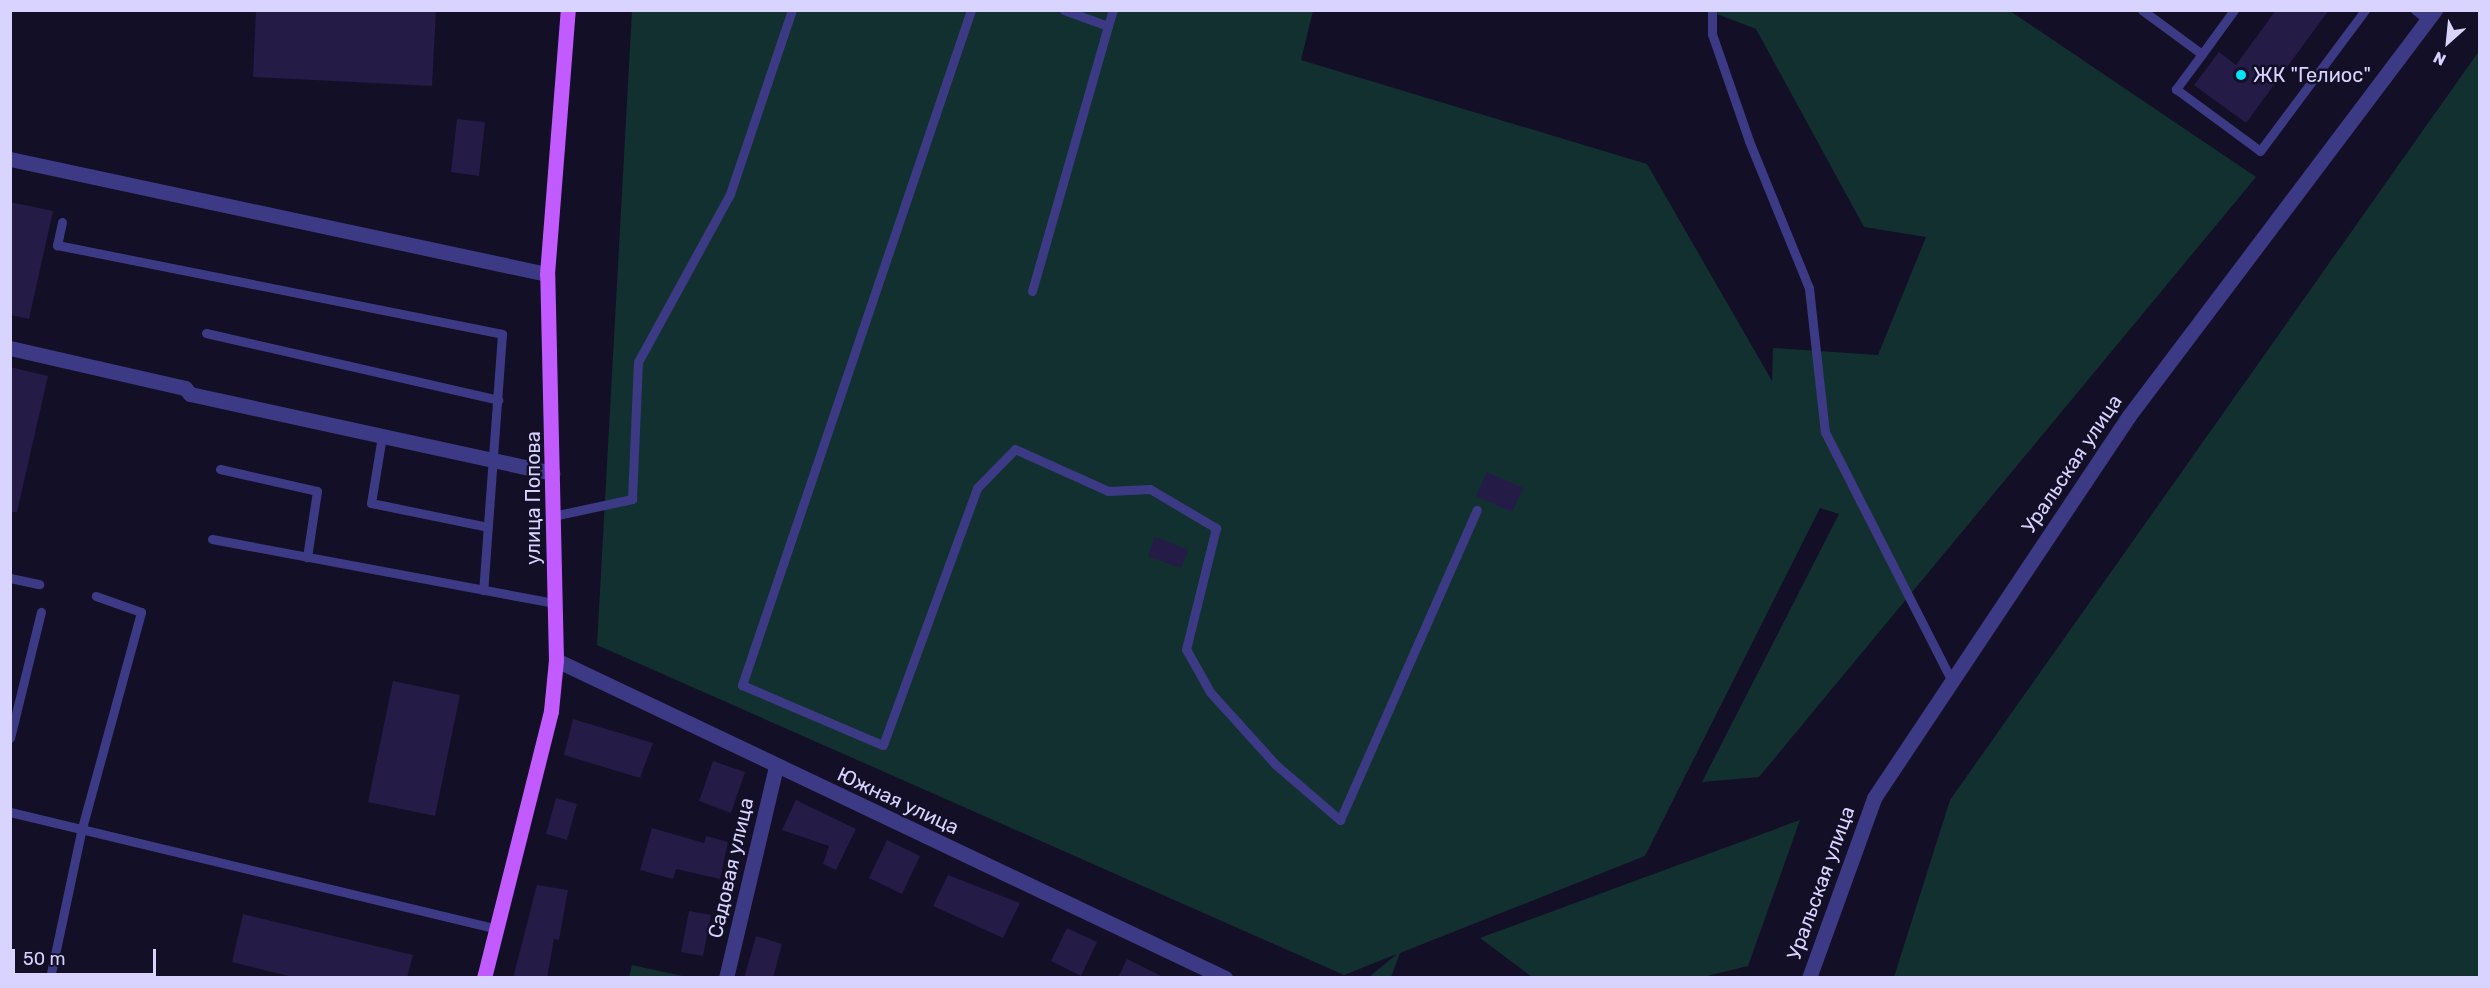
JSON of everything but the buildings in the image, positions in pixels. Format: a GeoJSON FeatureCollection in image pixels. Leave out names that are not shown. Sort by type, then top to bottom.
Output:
{"type":"FeatureCollection","features":[{"type":"Feature","properties":{"kind":"main road","name":"улица Попова"},"geometry":{"type":"LineString","coordinates":[[484,978],[551,711],[556,660],[547,274],[568,10]]}},
{"type":"Feature","properties":{"kind":"street","name":"Уральская улица"},"geometry":{"type":"LineString","coordinates":[[1809,978],[1874,798],[2128,417],[2431,15]]}},
{"type":"Feature","properties":{"kind":"street"},"geometry":{"type":"LineString","coordinates":[[10,159],[547,274]]}},
{"type":"Feature","properties":{"kind":"street"},"geometry":{"type":"LineString","coordinates":[[10,348],[382,436],[553,473]]}},
{"type":"Feature","properties":{"kind":"street","name":"Южная улица"},"geometry":{"type":"LineString","coordinates":[[556,660],[776,767],[1225,978]]}},
{"type":"Feature","properties":{"kind":"street","name":"Садовая улица"},"geometry":{"type":"LineString","coordinates":[[726,978],[776,767]]}},
{"type":"Feature","properties":{"kind":"lane"},"geometry":{"type":"LineString","coordinates":[[553,516],[632,499],[638,362],[730,194],[792,10]]}},
{"type":"Feature","properties":{"kind":"lane"},"geometry":{"type":"LineString","coordinates":[[971,10],[742,685],[883,745],[977,488],[1015,449],[1108,491],[1150,489],[1216,528],[1186,648],[1225,708],[1275,764],[1340,820],[1477,510]]}},
{"type":"Feature","properties":{"kind":"lane"},"geometry":{"type":"LineString","coordinates":[[1064,10],[1108,26]]}},
{"type":"Feature","properties":{"kind":"lane"},"geometry":{"type":"LineString","coordinates":[[1032,291],[1113,10]]}},
{"type":"Feature","properties":{"kind":"lane"},"geometry":{"type":"LineString","coordinates":[[1712,10],[1712,34],[1749,141],[1809,288],[1825,432],[1952,681]]}},
{"type":"Feature","properties":{"kind":"lane"},"geometry":{"type":"LineString","coordinates":[[2142,10],[2202,54]]}},
{"type":"Feature","properties":{"kind":"lane"},"geometry":{"type":"LineString","coordinates":[[2234,10],[2176,89],[2260,152],[2365,10]]}},
{"type":"Feature","properties":{"kind":"lane"},"geometry":{"type":"LineString","coordinates":[[2415,10],[2431,15]]}},
{"type":"Feature","properties":{"kind":"lane"},"geometry":{"type":"LineString","coordinates":[[62,222],[57,245],[502,334],[483,590]]}},
{"type":"Feature","properties":{"kind":"lane"},"geometry":{"type":"LineString","coordinates":[[206,333],[498,400]]}},
{"type":"Feature","properties":{"kind":"lane"},"geometry":{"type":"LineString","coordinates":[[382,436],[371,503],[488,527]]}},
{"type":"Feature","properties":{"kind":"lane"},"geometry":{"type":"LineString","coordinates":[[220,469],[317,491],[307,557]]}},
{"type":"Feature","properties":{"kind":"lane"},"geometry":{"type":"LineString","coordinates":[[212,539],[555,603]]}},
{"type":"Feature","properties":{"kind":"lane"},"geometry":{"type":"LineString","coordinates":[[10,578],[39,584]]}},
{"type":"Feature","properties":{"kind":"lane"},"geometry":{"type":"LineString","coordinates":[[50,978],[82,828],[141,612],[96,596]]}},
{"type":"Feature","properties":{"kind":"lane"},"geometry":{"type":"LineString","coordinates":[[10,738],[41,612]]}},
{"type":"Feature","properties":{"kind":"lane"},"geometry":{"type":"LineString","coordinates":[[10,812],[495,928]]}},
{"type":"Feature","properties":{"kind":"green space"},"geometry":{"type":"Polygon","coordinates":[[[632,11],[1313,11],[1301,60],[1647,164],[1772,381],[1773,348],[1878,355],[1926,237],[1864,227],[1756,29],[1709,11],[2010,11],[2256,177],[1759,777],[1702,782],[1839,514],[1820,508],[1645,856],[1400,953],[1391,977],[1369,977],[1397,954],[1344,975],[597,645],[632,11]]]}},
{"type":"Feature","properties":{"kind":"green space"},"geometry":{"type":"Polygon","coordinates":[[[2479,51],[2479,977],[1894,977],[1950,800],[2479,51]]]}},
{"type":"Feature","properties":{"kind":"green space"},"geometry":{"type":"Polygon","coordinates":[[[1800,820],[1748,966],[1699,978],[1532,977],[1480,938],[1800,820]]]}},
{"type":"Feature","properties":{"kind":"green space"},"geometry":{"type":"Polygon","coordinates":[[[632,965],[687,977],[629,977],[632,965]]]}},
{"type":"Feature","properties":{"kind":"place","name":"ЖК \"Гелиос\""},"geometry":{"type":"Point","coordinates":[2241,75]}}]}
